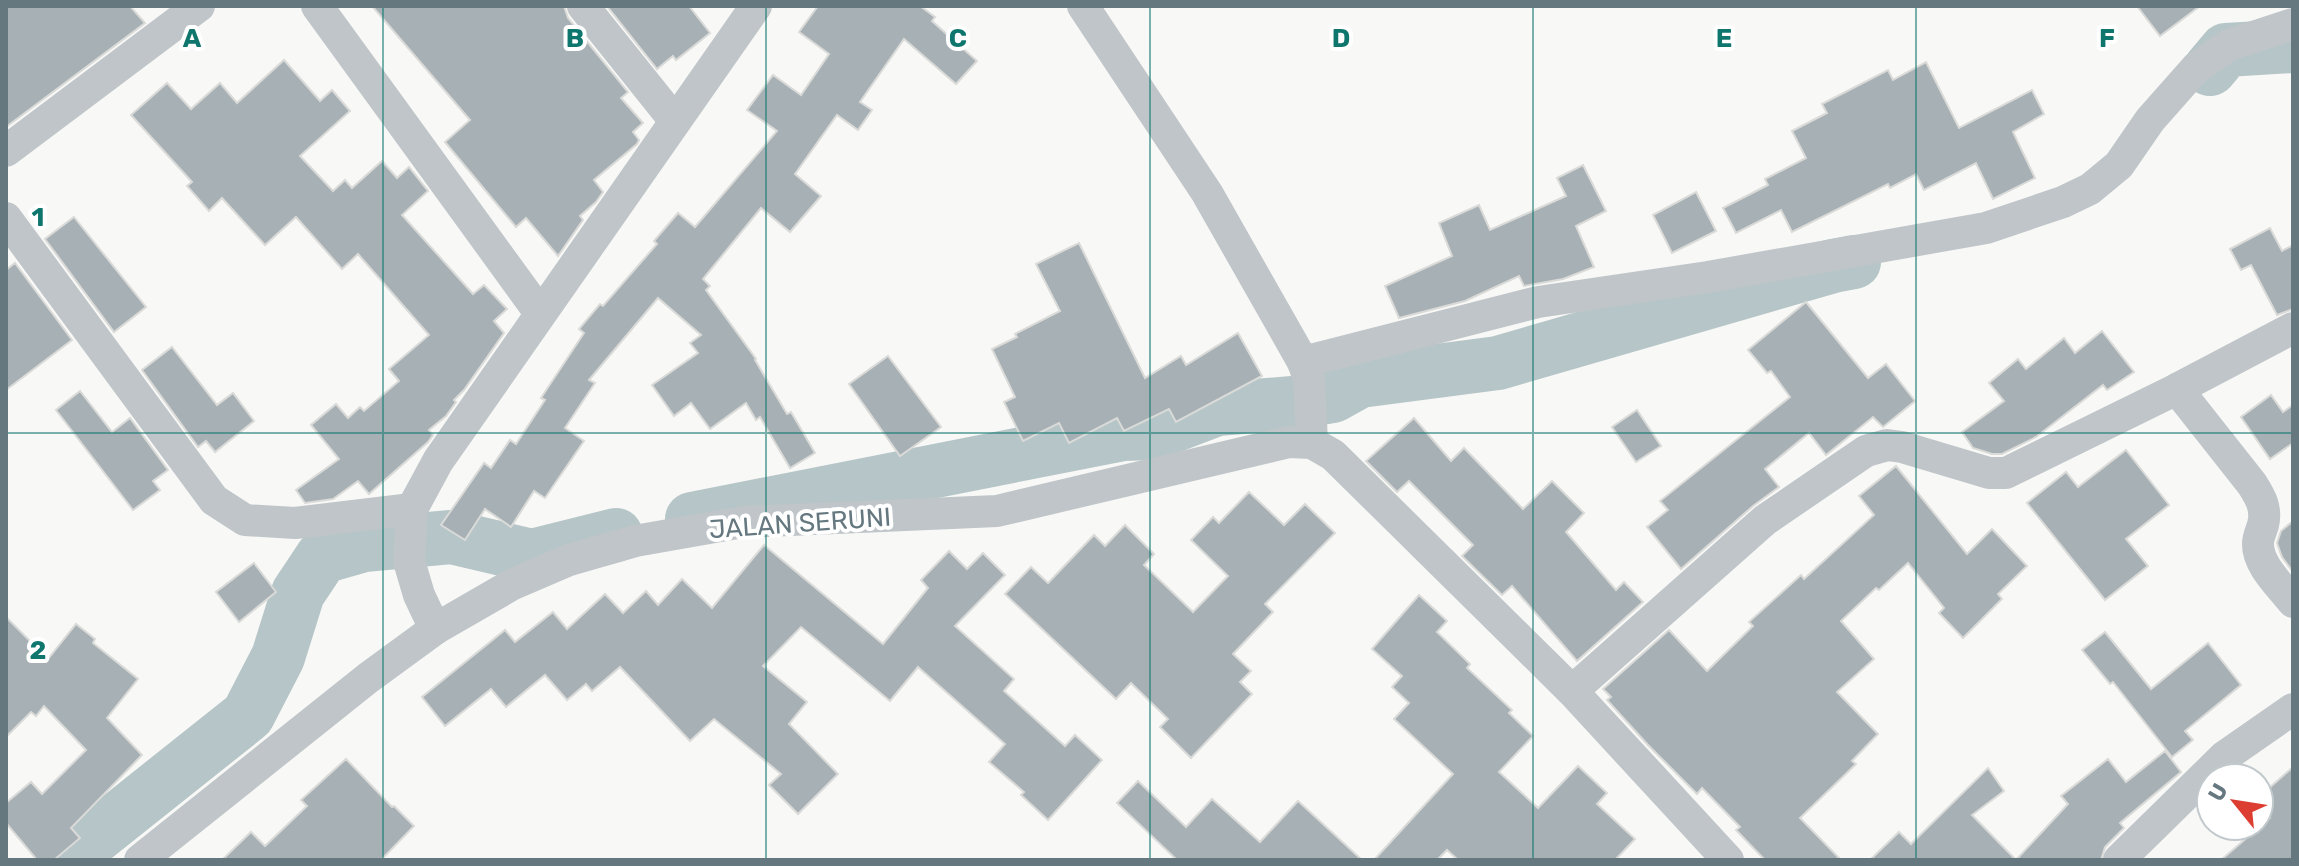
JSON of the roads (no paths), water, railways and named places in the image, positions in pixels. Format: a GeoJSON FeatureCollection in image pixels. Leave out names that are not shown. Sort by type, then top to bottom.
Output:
{"type":"FeatureCollection","features":[{"type":"Feature","properties":{"kind":"street"},"geometry":{"type":"LineString","coordinates":[[6,151],[199,6]]}},
{"type":"Feature","properties":{"kind":"street"},"geometry":{"type":"LineString","coordinates":[[317,6],[540,313]]}},
{"type":"Feature","properties":{"kind":"street"},"geometry":{"type":"LineString","coordinates":[[583,6],[675,121]]}},
{"type":"Feature","properties":{"kind":"street"},"geometry":{"type":"LineString","coordinates":[[435,629],[419,595],[410,534],[438,461],[756,6]]}},
{"type":"Feature","properties":{"kind":"street"},"geometry":{"type":"LineString","coordinates":[[1083,6],[1207,193],[1306,370],[1312,430],[1333,455],[1572,691],[1728,860]]}},
{"type":"Feature","properties":{"kind":"street"},"geometry":{"type":"LineString","coordinates":[[1306,370],[1538,302],[1708,277],[1986,228],[2063,202],[2090,189],[2119,165],[2150,120],[2196,68],[2229,45],[2293,24]]}},
{"type":"Feature","properties":{"kind":"street"},"geometry":{"type":"LineString","coordinates":[[6,218],[214,500],[245,520],[410,534]]}},
{"type":"Feature","properties":{"kind":"street"},"geometry":{"type":"LineString","coordinates":[[1572,691],[1765,520],[1866,451],[1887,445],[1989,473],[2006,473],[2293,328]]}},
{"type":"Feature","properties":{"kind":"street"},"geometry":{"type":"LineString","coordinates":[[2177,389],[2262,501],[2265,517],[2258,545],[2261,556],[2266,568],[2293,602]]}},
{"type":"Feature","properties":{"kind":"street","name":"JALAN SERUNI"},"geometry":{"type":"LineString","coordinates":[[140,860],[368,678],[435,629],[513,584],[569,560],[635,541],[743,522],[997,511],[1289,442],[1312,430]]}},
{"type":"Feature","properties":{"kind":"street"},"geometry":{"type":"LineString","coordinates":[[2119,860],[2224,757],[2293,709]]}},
{"type":"Feature","properties":{"kind":"waterway"},"geometry":{"type":"LineString","coordinates":[[2210,69],[2226,50],[2293,46]]}},
{"type":"Feature","properties":{"kind":"waterway"},"geometry":{"type":"LineString","coordinates":[[692,519],[1123,434],[1154,433],[1217,409],[1293,403],[1333,396],[1360,381],[1498,363],[1854,262]]}},
{"type":"Feature","properties":{"kind":"waterway"},"geometry":{"type":"LineString","coordinates":[[66,860],[248,715],[278,657],[298,593],[322,557],[364,545],[451,537],[532,556],[616,535]]}}]}
